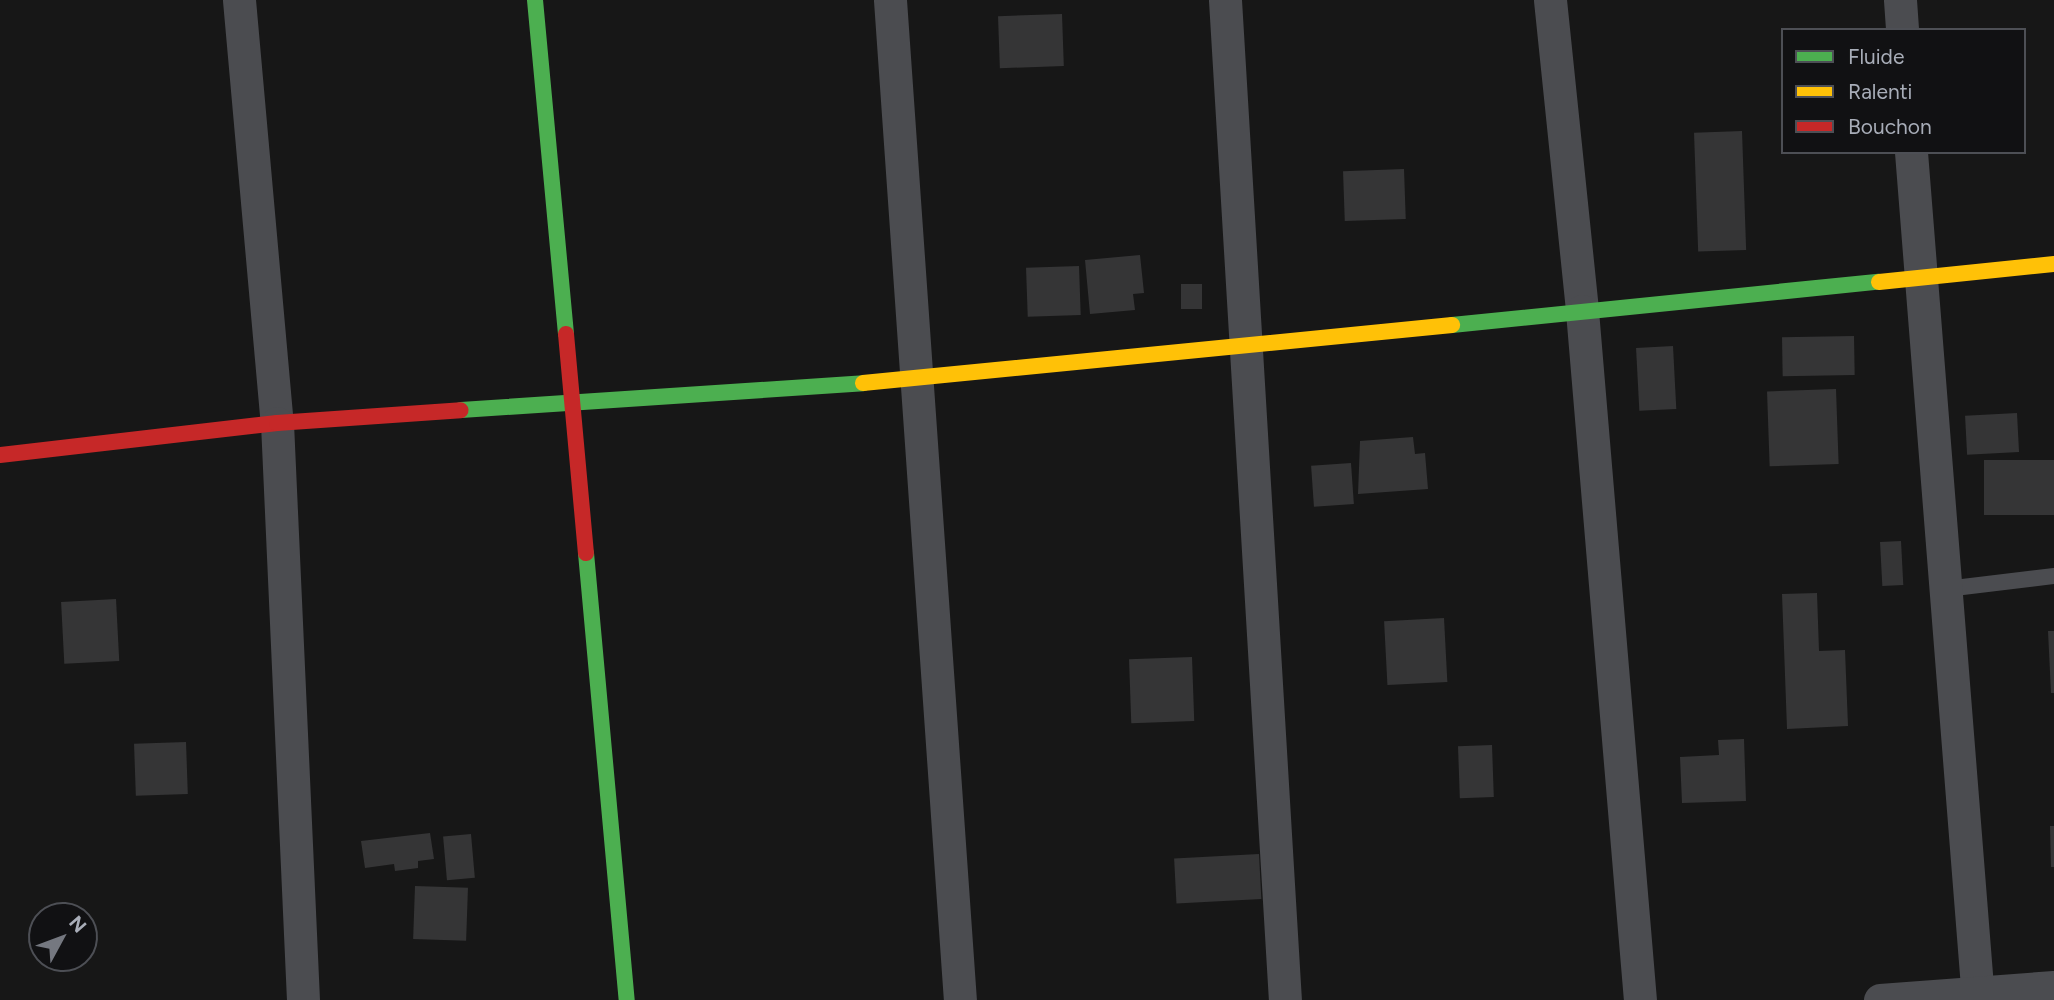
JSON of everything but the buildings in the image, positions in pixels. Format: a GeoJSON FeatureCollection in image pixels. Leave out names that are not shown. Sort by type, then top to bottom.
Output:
{"type":"FeatureCollection","features":[{"type":"Feature","properties":{"kind":"street"},"geometry":{"type":"LineString","coordinates":[[239,0],[277,423],[303,1000]]}},
{"type":"Feature","properties":{"kind":"street"},"geometry":{"type":"LineString","coordinates":[[535,0],[627,1000]]}},
{"type":"Feature","properties":{"kind":"street"},"geometry":{"type":"LineString","coordinates":[[890,0],[960,1000]]}},
{"type":"Feature","properties":{"kind":"street"},"geometry":{"type":"LineString","coordinates":[[1225,0],[1248,343],[1285,1000]]}},
{"type":"Feature","properties":{"kind":"street"},"geometry":{"type":"LineString","coordinates":[[1550,0],[1582,311],[1640,1000]]}},
{"type":"Feature","properties":{"kind":"street"},"geometry":{"type":"LineString","coordinates":[[1900,0],[1902,28]]}},
{"type":"Feature","properties":{"kind":"street"},"geometry":{"type":"LineString","coordinates":[[1911,154],[1977,996]]}},
{"type":"Feature","properties":{"kind":"street"},"geometry":{"type":"LineString","coordinates":[[0,455],[277,423],[917,379],[1248,343],[2054,264]]}},
{"type":"Feature","properties":{"kind":"street"},"geometry":{"type":"LineString","coordinates":[[1880,1000],[1977,996],[2054,986]]}},
{"type":"Feature","properties":{"kind":"lane"},"geometry":{"type":"LineString","coordinates":[[1946,589],[2054,576]]}},
{"type":"Feature","properties":{"kind":"traffic: fast"},"geometry":{"type":"LineString","coordinates":[[535,0],[566,334]]}},
{"type":"Feature","properties":{"kind":"traffic: fast"},"geometry":{"type":"LineString","coordinates":[[1452,325],[1879,282]]}},
{"type":"Feature","properties":{"kind":"traffic: fast"},"geometry":{"type":"LineString","coordinates":[[461,410],[863,383]]}},
{"type":"Feature","properties":{"kind":"traffic: fast"},"geometry":{"type":"LineString","coordinates":[[586,553],[627,1000]]}},
{"type":"Feature","properties":{"kind":"traffic: slow"},"geometry":{"type":"LineString","coordinates":[[1879,282],[2054,264]]}},
{"type":"Feature","properties":{"kind":"traffic: slow"},"geometry":{"type":"LineString","coordinates":[[863,383],[1452,325]]}},
{"type":"Feature","properties":{"kind":"traffic: jam"},"geometry":{"type":"LineString","coordinates":[[566,334],[586,553]]}},
{"type":"Feature","properties":{"kind":"traffic: jam"},"geometry":{"type":"LineString","coordinates":[[0,455],[277,423],[461,410]]}}]}
